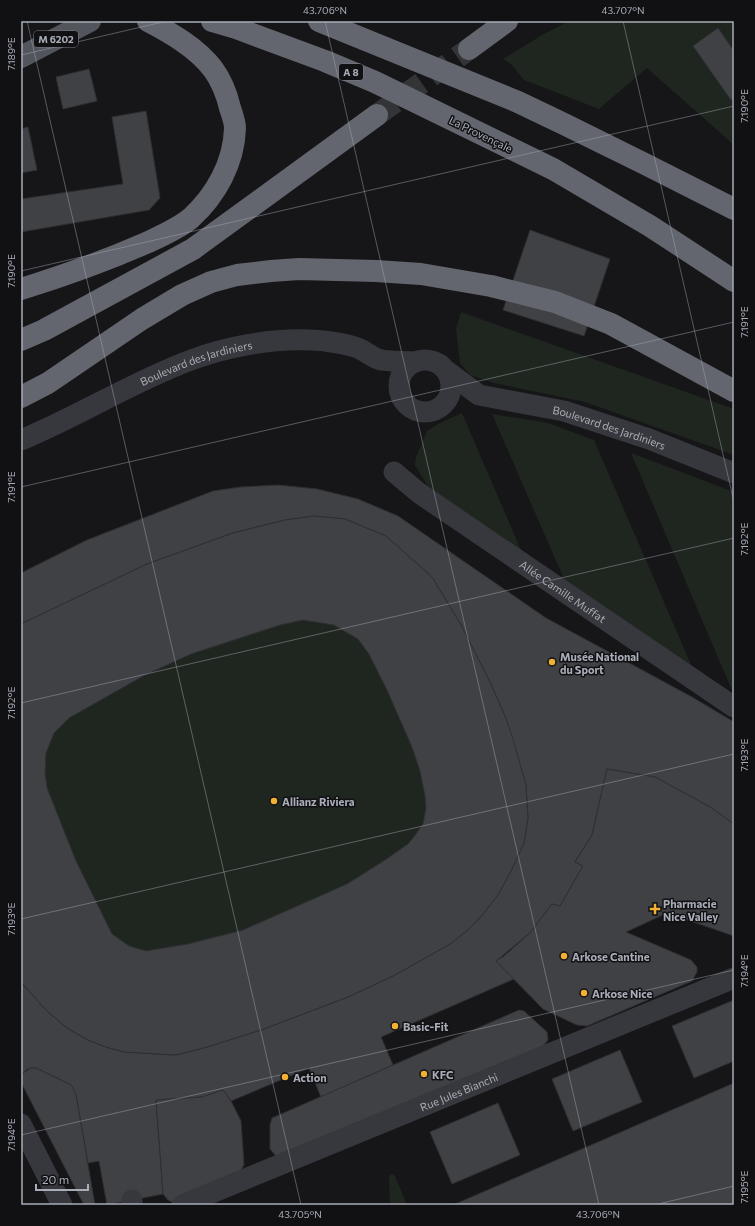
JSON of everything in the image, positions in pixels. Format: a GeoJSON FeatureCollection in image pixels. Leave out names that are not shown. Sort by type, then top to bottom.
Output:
{"type":"FeatureCollection","features":[{"type":"Feature","properties":{"kind":"highway","name":"La Provençale"},"geometry":{"type":"LineString","coordinates":[[212,21],[236,28],[317,58],[375,82],[553,169],[650,226],[734,281]]}},
{"type":"Feature","properties":{"kind":"highway"},"geometry":{"type":"LineString","coordinates":[[319,21],[518,102],[638,160],[734,209]]}},
{"type":"Feature","properties":{"kind":"highway"},"geometry":{"type":"LineString","coordinates":[[469,49],[507,21]]}},
{"type":"Feature","properties":{"kind":"highway"},"geometry":{"type":"LineString","coordinates":[[21,289],[123,253],[171,231],[190,218],[208,199],[222,178],[232,153],[235,127],[227,94],[213,70],[195,51],[157,26]]}},
{"type":"Feature","properties":{"kind":"highway"},"geometry":{"type":"LineString","coordinates":[[21,340],[51,326],[193,249],[377,115]]}},
{"type":"Feature","properties":{"kind":"highway"},"geometry":{"type":"LineString","coordinates":[[21,397],[48,383],[142,319],[182,295],[211,282],[237,275],[299,269],[421,274],[491,286],[555,302],[611,324],[734,391]]}},
{"type":"Feature","properties":{"kind":"main road","name":"M 6202"},"geometry":{"type":"LineString","coordinates":[[21,57],[90,21]]}},
{"type":"Feature","properties":{"kind":"street","name":"Boulevard des Jardiniers"},"geometry":{"type":"LineString","coordinates":[[21,440],[47,429],[166,370],[192,359],[225,349],[283,340],[311,340],[332,342],[359,348],[381,360],[415,362]]}},
{"type":"Feature","properties":{"kind":"street"},"geometry":{"type":"LineString","coordinates":[[381,360],[404,401],[410,407],[418,411],[434,411],[479,395]]}},
{"type":"Feature","properties":{"kind":"street"},"geometry":{"type":"LineString","coordinates":[[400,393],[400,378],[408,366],[422,360],[437,362],[448,372],[452,387],[447,401],[434,411]]}},
{"type":"Feature","properties":{"kind":"street","name":"Boulevard des Jardiniers"},"geometry":{"type":"LineString","coordinates":[[448,372],[479,395],[564,412],[649,439],[734,473]]}},
{"type":"Feature","properties":{"kind":"street","name":"Allée Camille Muffat"},"geometry":{"type":"LineString","coordinates":[[394,472],[419,493],[734,708]]}},
{"type":"Feature","properties":{"kind":"street","name":"Rue Jules Bianchi"},"geometry":{"type":"LineString","coordinates":[[182,1205],[734,978]]}},
{"type":"Feature","properties":{"kind":"street"},"geometry":{"type":"LineString","coordinates":[[21,1124],[62,1205]]}},
{"type":"Feature","properties":{"kind":"shaded area"},"geometry":{"type":"Polygon","coordinates":[[[569,21],[734,21],[734,145],[647,68],[599,109],[524,80],[511,64],[503,59],[542,35],[569,21]]]}},
{"type":"Feature","properties":{"kind":"shaded area"},"geometry":{"type":"Polygon","coordinates":[[[461,312],[734,409],[734,455],[585,402],[494,383],[470,375],[460,363],[456,329],[461,312]]]}},
{"type":"Feature","properties":{"kind":"shaded area"},"geometry":{"type":"Polygon","coordinates":[[[462,413],[521,550],[429,488],[415,465],[416,457],[427,431],[462,413]]]}},
{"type":"Feature","properties":{"kind":"shaded area"},"geometry":{"type":"Polygon","coordinates":[[[492,414],[548,423],[594,440],[692,667],[564,579],[492,414]]]}},
{"type":"Feature","properties":{"kind":"shaded area"},"geometry":{"type":"Polygon","coordinates":[[[631,453],[734,492],[734,695],[631,453]]]}},
{"type":"Feature","properties":{"kind":"shaded area","name":"Allianz Riviera"},"geometry":{"type":"Polygon","coordinates":[[[285,520],[528,818],[67,1028],[21,624],[285,520]]]}},
{"type":"Feature","properties":{"kind":"shaded area"},"geometry":{"type":"Polygon","coordinates":[[[392,1174],[395,1176],[407,1205],[390,1205],[389,1176],[392,1174]]]}},
{"type":"Feature","properties":{"kind":"building"},"geometry":{"type":"Polygon","coordinates":[[[718,28],[734,51],[734,98],[731,100],[693,46],[718,28]]]}},
{"type":"Feature","properties":{"kind":"building"},"geometry":{"type":"Polygon","coordinates":[[[89,69],[97,101],[63,109],[56,77],[89,69]]]}},
{"type":"Feature","properties":{"kind":"building"},"geometry":{"type":"Polygon","coordinates":[[[146,111],[160,198],[149,210],[21,232],[21,199],[123,184],[112,117],[146,111]]]}},
{"type":"Feature","properties":{"kind":"building"},"geometry":{"type":"Polygon","coordinates":[[[28,127],[37,170],[21,173],[21,129],[28,127]]]}},
{"type":"Feature","properties":{"kind":"building"},"geometry":{"type":"Polygon","coordinates":[[[530,230],[610,259],[584,336],[503,310],[530,230]]]}},
{"type":"Feature","properties":{"kind":"building"},"geometry":{"type":"Polygon","coordinates":[[[278,485],[317,489],[358,499],[398,516],[546,618],[692,697],[734,722],[734,824],[710,807],[655,777],[607,769],[592,835],[575,862],[583,866],[560,906],[552,904],[531,932],[496,961],[514,979],[381,1037],[393,1065],[321,1097],[309,1068],[231,1101],[223,1090],[202,1097],[156,1100],[163,1194],[107,1205],[99,1161],[88,1163],[76,1095],[71,1085],[36,1068],[26,1070],[21,1077],[21,982],[47,1011],[67,1028],[88,1040],[106,1047],[124,1052],[176,1055],[207,1047],[261,1030],[348,997],[395,975],[450,944],[469,929],[498,895],[524,843],[528,818],[526,785],[505,716],[489,680],[461,625],[432,577],[386,536],[345,519],[314,516],[285,520],[233,533],[147,564],[21,624],[21,573],[87,540],[213,491],[241,487],[278,485]]]}},
{"type":"Feature","properties":{"kind":"building"},"geometry":{"type":"Polygon","coordinates":[[[314,516],[345,519],[386,536],[432,577],[461,625],[489,680],[505,716],[513,739],[526,785],[528,818],[524,843],[498,895],[469,929],[450,944],[395,975],[348,997],[261,1030],[176,1055],[124,1052],[106,1047],[88,1040],[67,1028],[47,1011],[21,982],[21,624],[147,564],[233,533],[285,520],[314,516]],[[303,620],[280,625],[191,654],[145,675],[69,718],[54,733],[46,753],[45,773],[47,788],[76,861],[112,934],[129,946],[146,951],[188,944],[243,930],[347,884],[408,844],[423,824],[426,808],[420,771],[412,747],[387,690],[369,654],[358,639],[334,625],[303,620]]]}},
{"type":"Feature","properties":{"kind":"building"},"geometry":{"type":"Polygon","coordinates":[[[607,769],[655,777],[710,807],[734,824],[734,936],[667,913],[626,932],[691,960],[697,967],[697,972],[692,981],[587,1026],[577,1025],[543,1009],[496,961],[504,956],[531,932],[552,904],[560,906],[583,866],[575,862],[592,835],[607,769]]]}},
{"type":"Feature","properties":{"kind":"building"},"geometry":{"type":"Polygon","coordinates":[[[734,1000],[734,1061],[694,1078],[672,1026],[734,1000]]]}},
{"type":"Feature","properties":{"kind":"building"},"geometry":{"type":"Polygon","coordinates":[[[519,1010],[524,1011],[547,1032],[548,1040],[543,1046],[276,1156],[270,1149],[270,1125],[272,1118],[519,1010]]]}},
{"type":"Feature","properties":{"kind":"building"},"geometry":{"type":"Polygon","coordinates":[[[620,1050],[642,1102],[573,1131],[552,1079],[620,1050]]]}},
{"type":"Feature","properties":{"kind":"building"},"geometry":{"type":"Polygon","coordinates":[[[31,1068],[36,1068],[71,1085],[73,1088],[76,1095],[95,1205],[84,1205],[21,1082],[23,1073],[31,1068]]]}},
{"type":"Feature","properties":{"kind":"building"},"geometry":{"type":"Polygon","coordinates":[[[734,1083],[734,1205],[453,1205],[734,1083]]]}},
{"type":"Feature","properties":{"kind":"building"},"geometry":{"type":"Polygon","coordinates":[[[223,1090],[231,1101],[241,1121],[244,1165],[239,1173],[176,1204],[168,1200],[163,1194],[156,1100],[202,1097],[223,1090]]]}},
{"type":"Feature","properties":{"kind":"building"},"geometry":{"type":"Polygon","coordinates":[[[498,1103],[520,1155],[452,1184],[430,1132],[498,1103]]]}},
{"type":"Feature","properties":{"kind":"tunnel"},"geometry":{"type":"LineString","coordinates":[[377,115],[469,49]]}},
{"type":"Feature","properties":{"kind":"place","name":"Musée National du Sport"},"geometry":{"type":"Point","coordinates":[552,662]}},
{"type":"Feature","properties":{"kind":"place","name":"Allianz Riviera"},"geometry":{"type":"Point","coordinates":[274,801]}},
{"type":"Feature","properties":{"kind":"place","name":"Pharmacie Nice Valley"},"geometry":{"type":"Point","coordinates":[655,909]}},
{"type":"Feature","properties":{"kind":"place","name":"Arkose Cantine"},"geometry":{"type":"Point","coordinates":[564,956]}},
{"type":"Feature","properties":{"kind":"place","name":"Arkose Nice"},"geometry":{"type":"Point","coordinates":[584,993]}},
{"type":"Feature","properties":{"kind":"place","name":"Basic-Fit"},"geometry":{"type":"Point","coordinates":[395,1026]}},
{"type":"Feature","properties":{"kind":"place","name":"KFC"},"geometry":{"type":"Point","coordinates":[424,1074]}},
{"type":"Feature","properties":{"kind":"place","name":"Action"},"geometry":{"type":"Point","coordinates":[285,1077]}}]}
